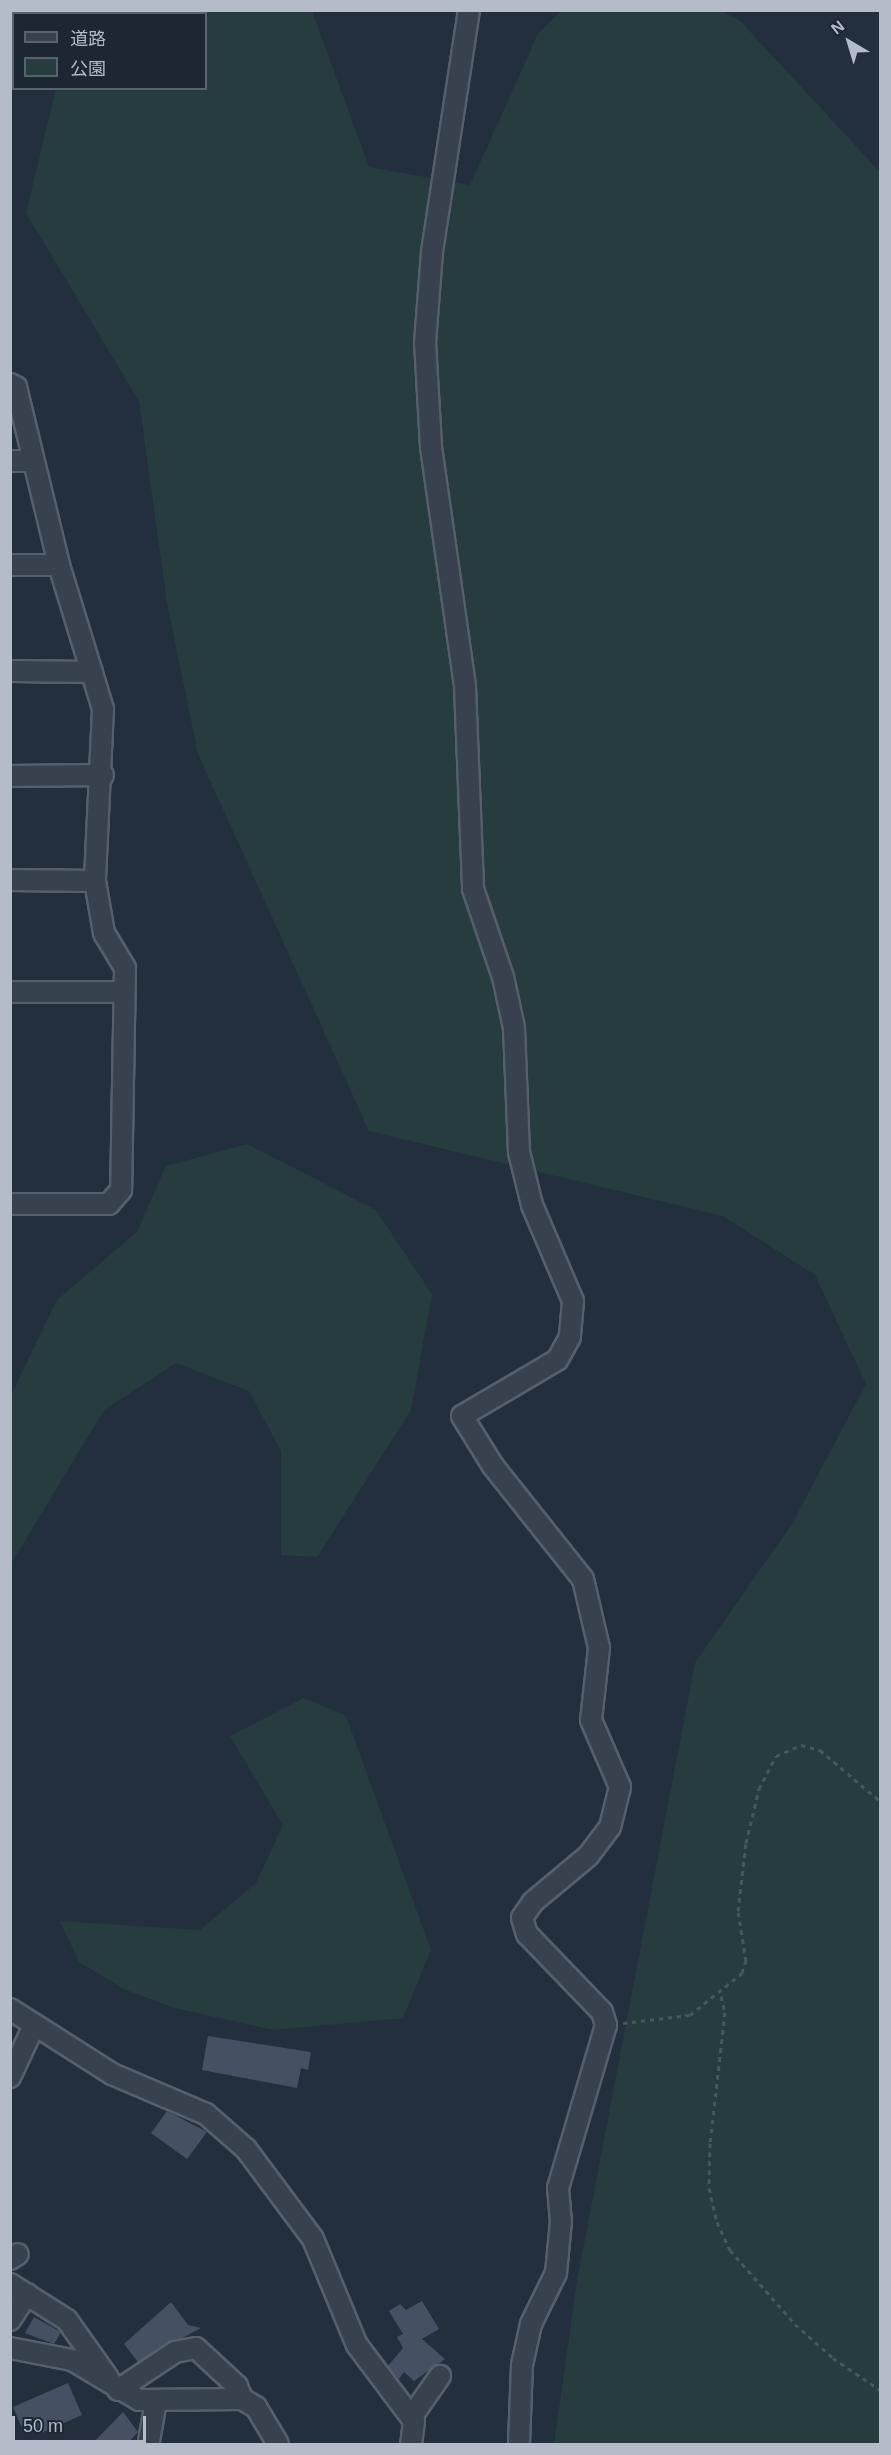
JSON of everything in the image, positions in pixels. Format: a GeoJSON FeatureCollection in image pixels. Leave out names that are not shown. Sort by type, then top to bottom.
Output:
{"type":"FeatureCollection","features":[{"type":"Feature","properties":{"kind":"street"},"geometry":{"type":"LineString","coordinates":[[469,10],[432,252],[425,342],[431,447],[465,687],[473,889],[514,1028],[519,1152],[532,1205],[573,1301],[570,1336],[557,1360],[462,1416],[494,1466],[583,1579],[599,1648],[591,1720],[620,1787],[619,1807],[588,1856],[522,1918],[527,1934],[603,2012],[606,2025],[558,2188],[561,2221],[556,2273],[531,2324],[522,2365],[519,2445]]}},
{"type":"Feature","properties":{"kind":"street"},"geometry":{"type":"LineString","coordinates":[[10,384],[16,387],[59,565],[102,709],[103,775],[95,881],[104,933],[125,968],[121,992],[121,1190],[109,1204],[10,1204]]}},
{"type":"Feature","properties":{"kind":"street"},"geometry":{"type":"LineString","coordinates":[[10,461],[33,461]]}},
{"type":"Feature","properties":{"kind":"street"},"geometry":{"type":"LineString","coordinates":[[10,565],[59,565]]}},
{"type":"Feature","properties":{"kind":"street"},"geometry":{"type":"LineString","coordinates":[[10,671],[92,672]]}},
{"type":"Feature","properties":{"kind":"street"},"geometry":{"type":"LineString","coordinates":[[10,776],[103,775]]}},
{"type":"Feature","properties":{"kind":"street"},"geometry":{"type":"LineString","coordinates":[[10,880],[95,881]]}},
{"type":"Feature","properties":{"kind":"street"},"geometry":{"type":"LineString","coordinates":[[10,992],[121,992]]}},
{"type":"Feature","properties":{"kind":"street"},"geometry":{"type":"LineString","coordinates":[[10,2009],[33,2028],[112,2074],[206,2114],[246,2149],[313,2239],[357,2345],[412,2416]]}},
{"type":"Feature","properties":{"kind":"street"},"geometry":{"type":"LineString","coordinates":[[10,2077],[33,2028]]}},
{"type":"Feature","properties":{"kind":"street"},"geometry":{"type":"LineString","coordinates":[[10,2284],[73,2326],[113,2386]]}},
{"type":"Feature","properties":{"kind":"street"},"geometry":{"type":"LineString","coordinates":[[10,2320],[27,2294]]}},
{"type":"Feature","properties":{"kind":"street"},"geometry":{"type":"LineString","coordinates":[[10,2348],[72,2360],[113,2386],[156,2402],[218,2395],[265,2405],[278,2414],[289,2445]]}},
{"type":"Feature","properties":{"kind":"street"},"geometry":{"type":"LineString","coordinates":[[113,2386],[175,2352],[196,2348],[237,2386],[278,2445]]}},
{"type":"Feature","properties":{"kind":"street"},"geometry":{"type":"LineString","coordinates":[[411,2445],[412,2416],[440,2376]]}},
{"type":"Feature","properties":{"kind":"street"},"geometry":{"type":"LineString","coordinates":[[150,2441],[156,2402]]}},
{"type":"Feature","properties":{"kind":"path"},"geometry":{"type":"LineString","coordinates":[[606,2025],[690,2015],[721,1996],[745,1967],[738,1911],[746,1843],[759,1789],[776,1756],[801,1745],[820,1750],[880,1801]]}},
{"type":"Feature","properties":{"kind":"path"},"geometry":{"type":"LineString","coordinates":[[721,1996],[725,2012],[710,2143],[709,2188],[717,2222],[730,2250],[795,2324],[833,2358],[880,2390]]}},
{"type":"Feature","properties":{"kind":"green space"},"geometry":{"type":"Polygon","coordinates":[[[75,10],[312,11],[369,167],[470,185],[538,34],[561,11],[722,11],[740,21],[880,172],[880,2444],[554,2444],[577,2281],[695,1663],[792,1524],[866,1384],[815,1275],[723,1216],[369,1131],[198,754],[167,603],[139,401],[26,213],[56,90],[207,90],[207,12],[75,10]]]}},
{"type":"Feature","properties":{"kind":"green space"},"geometry":{"type":"Polygon","coordinates":[[[247,1144],[376,1210],[432,1294],[411,1410],[317,1557],[281,1555],[281,1451],[249,1391],[176,1363],[104,1410],[11,1564],[11,1395],[57,1300],[137,1232],[166,1166],[247,1144]]]}},
{"type":"Feature","properties":{"kind":"green space"},"geometry":{"type":"Polygon","coordinates":[[[304,1698],[346,1716],[431,1950],[403,2018],[273,2030],[175,2008],[126,1990],[79,1962],[60,1921],[200,1930],[256,1883],[283,1825],[230,1736],[304,1698]]]}},
{"type":"Feature","properties":{"kind":"building"},"geometry":{"type":"Polygon","coordinates":[[[208,2036],[311,2052],[308,2070],[301,2068],[297,2088],[202,2070],[208,2036]]]}},
{"type":"Feature","properties":{"kind":"building"},"geometry":{"type":"Polygon","coordinates":[[[167,2111],[207,2132],[187,2159],[151,2133],[167,2111]]]}},
{"type":"Feature","properties":{"kind":"building"},"geometry":{"type":"Polygon","coordinates":[[[422,2301],[439,2329],[422,2339],[445,2359],[414,2381],[404,2372],[399,2379],[388,2366],[403,2348],[397,2337],[403,2334],[389,2311],[400,2304],[406,2310],[422,2301]]]}},
{"type":"Feature","properties":{"kind":"building"},"geometry":{"type":"Polygon","coordinates":[[[171,2302],[188,2325],[201,2328],[138,2362],[124,2344],[171,2302]]]}},
{"type":"Feature","properties":{"kind":"building"},"geometry":{"type":"Polygon","coordinates":[[[34,2317],[61,2332],[54,2344],[25,2333],[34,2317]]]}},
{"type":"Feature","properties":{"kind":"building"},"geometry":{"type":"Polygon","coordinates":[[[68,2383],[82,2415],[39,2434],[37,2428],[24,2433],[13,2407],[68,2383]]]}},
{"type":"Feature","properties":{"kind":"building"},"geometry":{"type":"Polygon","coordinates":[[[123,2412],[138,2432],[126,2445],[91,2445],[123,2412]]]}}]}
